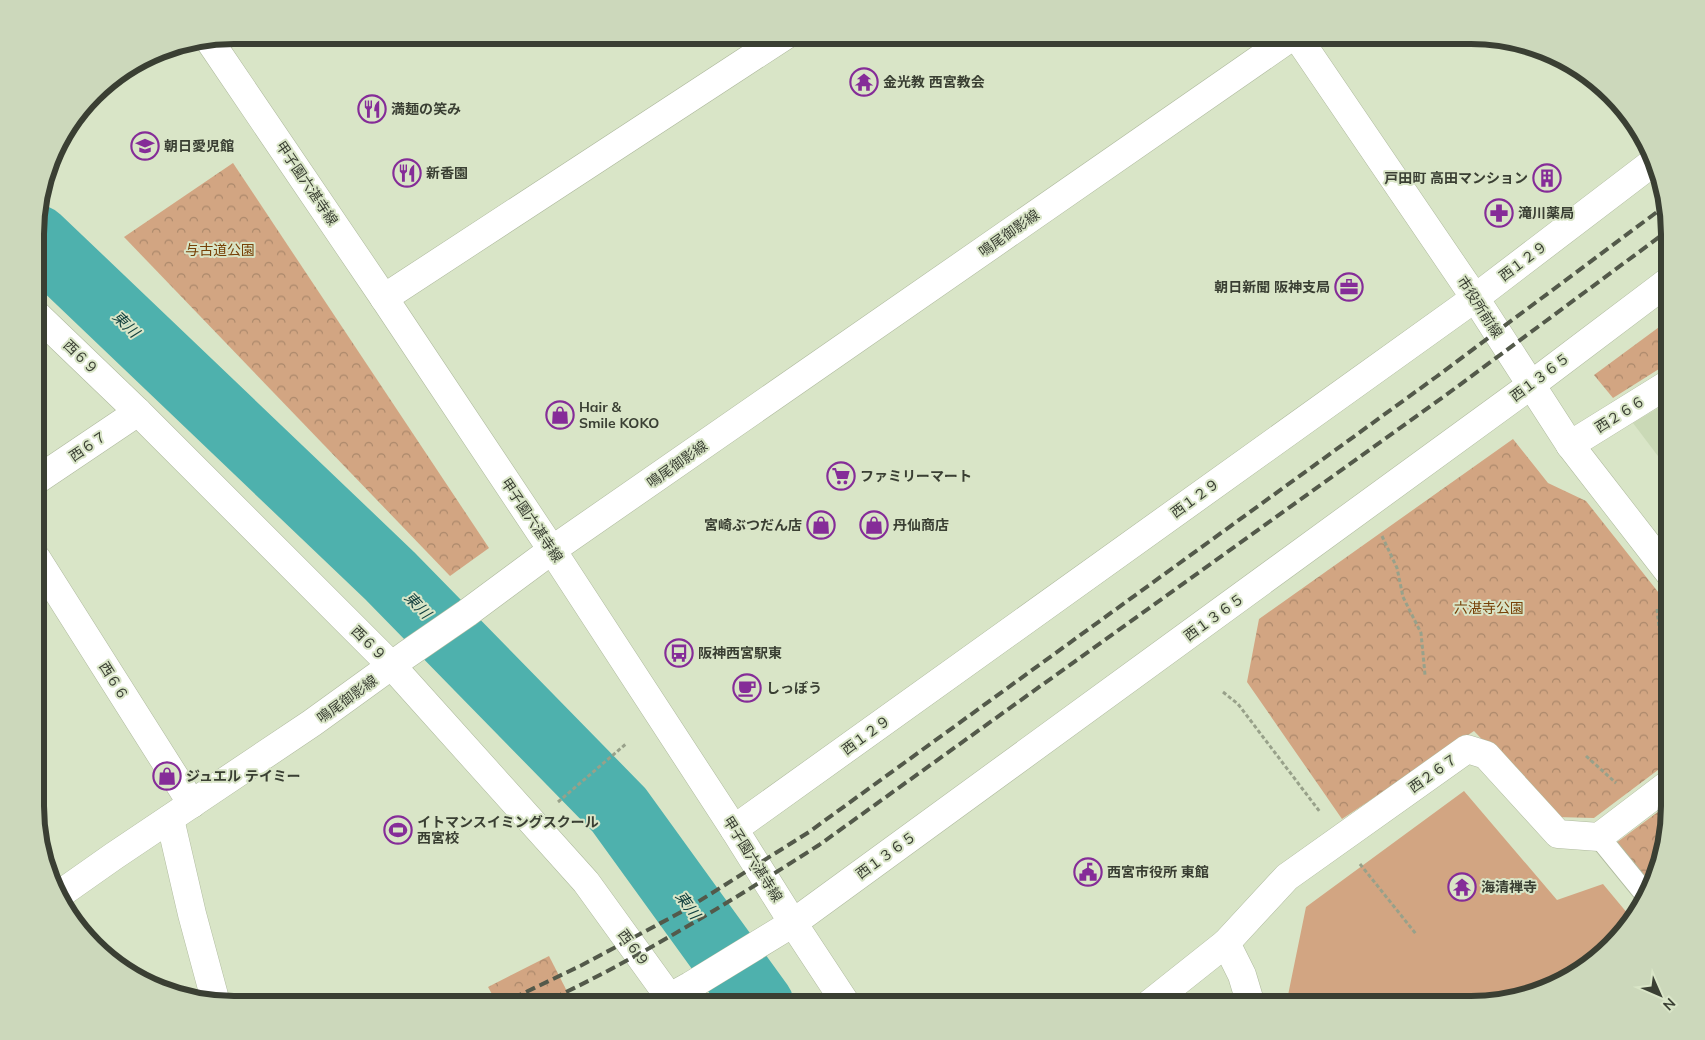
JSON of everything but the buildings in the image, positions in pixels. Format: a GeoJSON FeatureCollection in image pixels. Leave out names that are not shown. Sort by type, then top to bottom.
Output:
{"type":"FeatureCollection","features":[{"type":"Feature","properties":{"kind":"street"},"geometry":{"type":"LineString","coordinates":[[384,298],[772,44]]}},
{"type":"Feature","properties":{"kind":"street","name":"鳴尾御影線"},"geometry":{"type":"LineString","coordinates":[[64,891],[312,723],[467,614],[552,550],[1282,44]]}},
{"type":"Feature","properties":{"kind":"street","name":"市役所前線"},"geometry":{"type":"LineString","coordinates":[[1301,44],[1475,298],[1570,445],[1661,562]]}},
{"type":"Feature","properties":{"kind":"street","name":"甲子園六湛寺線"},"geometry":{"type":"LineString","coordinates":[[212,45],[552,550],[841,996]]}},
{"type":"Feature","properties":{"kind":"street","name":"西１２９"},"geometry":{"type":"LineString","coordinates":[[734,829],[1475,298],[1649,166]]}},
{"type":"Feature","properties":{"kind":"street","name":"西１３６５"},"geometry":{"type":"LineString","coordinates":[[676,996],[793,923],[1531,385],[1661,287]]}},
{"type":"Feature","properties":{"kind":"street","name":"西６９"},"geometry":{"type":"LineString","coordinates":[[44,322],[399,660],[586,882],[672,996]]}},
{"type":"Feature","properties":{"kind":"street","name":"西２６６"},"geometry":{"type":"LineString","coordinates":[[1570,445],[1661,388]]}},
{"type":"Feature","properties":{"kind":"street","name":"西６７"},"geometry":{"type":"LineString","coordinates":[[44,475],[138,412]]}},
{"type":"Feature","properties":{"kind":"street","name":"西６６"},"geometry":{"type":"LineString","coordinates":[[44,570],[192,804]]}},
{"type":"Feature","properties":{"kind":"street","name":"西２６７"},"geometry":{"type":"LineString","coordinates":[[1226,943],[1287,877],[1467,749],[1486,755],[1558,834],[1599,837]]}},
{"type":"Feature","properties":{"kind":"street"},"geometry":{"type":"LineString","coordinates":[[1599,837],[1661,790]]}},
{"type":"Feature","properties":{"kind":"street"},"geometry":{"type":"LineString","coordinates":[[170,819],[192,914],[214,995]]}},
{"type":"Feature","properties":{"kind":"street"},"geometry":{"type":"LineString","coordinates":[[1159,996],[1226,943],[1242,975],[1248,996]]}},
{"type":"Feature","properties":{"kind":"lane"},"geometry":{"type":"LineString","coordinates":[[1599,837],[1642,890]]}},
{"type":"Feature","properties":{"kind":"path"},"geometry":{"type":"LineString","coordinates":[[1381,533],[1397,568],[1403,597],[1421,633],[1425,674]]}},
{"type":"Feature","properties":{"kind":"path"},"geometry":{"type":"LineString","coordinates":[[1657,608],[1661,644]]}},
{"type":"Feature","properties":{"kind":"path"},"geometry":{"type":"LineString","coordinates":[[552,807],[627,743]]}},
{"type":"Feature","properties":{"kind":"shaded area"},"geometry":{"type":"Polygon","coordinates":[[[1661,406],[1661,460],[1633,423],[1661,406]]]}},
{"type":"Feature","properties":{"kind":"green space","name":"与古道公園"},"geometry":{"type":"Polygon","coordinates":[[[233,163],[489,548],[450,576],[124,237],[233,163]]]}},
{"type":"Feature","properties":{"kind":"green space"},"geometry":{"type":"Polygon","coordinates":[[[1661,326],[1661,368],[1613,398],[1594,375],[1661,326]]]}},
{"type":"Feature","properties":{"kind":"green space","name":"六湛寺公園"},"geometry":{"type":"Polygon","coordinates":[[[1513,439],[1548,483],[1586,501],[1661,596],[1661,768],[1594,818],[1556,817],[1474,731],[1342,819],[1247,682],[1259,619],[1513,439]]]}},
{"type":"Feature","properties":{"kind":"green space","name":"海清禅寺"},"geometry":{"type":"Polygon","coordinates":[[[1464,791],[1557,900],[1603,884],[1628,914],[1596,949],[1577,964],[1544,982],[1508,993],[1483,996],[1288,996],[1306,907],[1464,791]]]}},
{"type":"Feature","properties":{"kind":"green space"},"geometry":{"type":"Polygon","coordinates":[[[1661,810],[1658,843],[1646,880],[1616,843],[1661,810]]]}},
{"type":"Feature","properties":{"kind":"green space"},"geometry":{"type":"Polygon","coordinates":[[[549,956],[569,996],[493,996],[488,987],[549,956]]]}},
{"type":"Feature","properties":{"kind":"waterway","name":"東川"},"geometry":{"type":"LineString","coordinates":[[44,246],[390,576],[619,810],[753,996]]}},
{"type":"Feature","properties":{"kind":"railway"},"geometry":{"type":"LineString","coordinates":[[518,996],[582,965],[685,910],[809,832],[1436,377],[1660,210]]}},
{"type":"Feature","properties":{"kind":"railway"},"geometry":{"type":"LineString","coordinates":[[558,996],[646,950],[819,845],[1446,395],[1661,236]]}},
{"type":"Feature","properties":{"kind":"place","name":"金光教 西宮教会"},"geometry":{"type":"Point","coordinates":[864,82]}},
{"type":"Feature","properties":{"kind":"place","name":"満麺の笑み"},"geometry":{"type":"Point","coordinates":[372,109]}},
{"type":"Feature","properties":{"kind":"place","name":"朝日愛児館"},"geometry":{"type":"Point","coordinates":[145,146]}},
{"type":"Feature","properties":{"kind":"place","name":"新香園"},"geometry":{"type":"Point","coordinates":[407,173]}},
{"type":"Feature","properties":{"kind":"place","name":"戸田町 高田マンション"},"geometry":{"type":"Point","coordinates":[1547,178]}},
{"type":"Feature","properties":{"kind":"place","name":"滝川薬局"},"geometry":{"type":"Point","coordinates":[1499,213]}},
{"type":"Feature","properties":{"kind":"place","name":"朝日新聞 阪神支局"},"geometry":{"type":"Point","coordinates":[1349,287]}},
{"type":"Feature","properties":{"kind":"place","name":"Hair & Smile KOKO"},"geometry":{"type":"Point","coordinates":[560,415]}},
{"type":"Feature","properties":{"kind":"place","name":"ファミリーマート"},"geometry":{"type":"Point","coordinates":[841,476]}},
{"type":"Feature","properties":{"kind":"place","name":"宮崎ぶつだん店"},"geometry":{"type":"Point","coordinates":[821,525]}},
{"type":"Feature","properties":{"kind":"place","name":"丹仙商店"},"geometry":{"type":"Point","coordinates":[874,525]}},
{"type":"Feature","properties":{"kind":"place","name":"阪神西宮駅東"},"geometry":{"type":"Point","coordinates":[679,653]}},
{"type":"Feature","properties":{"kind":"place","name":"しっぽう"},"geometry":{"type":"Point","coordinates":[747,688]}},
{"type":"Feature","properties":{"kind":"place","name":"ジュエル テイミー"},"geometry":{"type":"Point","coordinates":[167,776]}},
{"type":"Feature","properties":{"kind":"place","name":"イトマンスイミングスクール 西宮校"},"geometry":{"type":"Point","coordinates":[398,830]}},
{"type":"Feature","properties":{"kind":"place","name":"西宮市役所 東館"},"geometry":{"type":"Point","coordinates":[1088,872]}},
{"type":"Feature","properties":{"kind":"place","name":"海清禅寺"},"geometry":{"type":"Point","coordinates":[1462,887]}}]}
